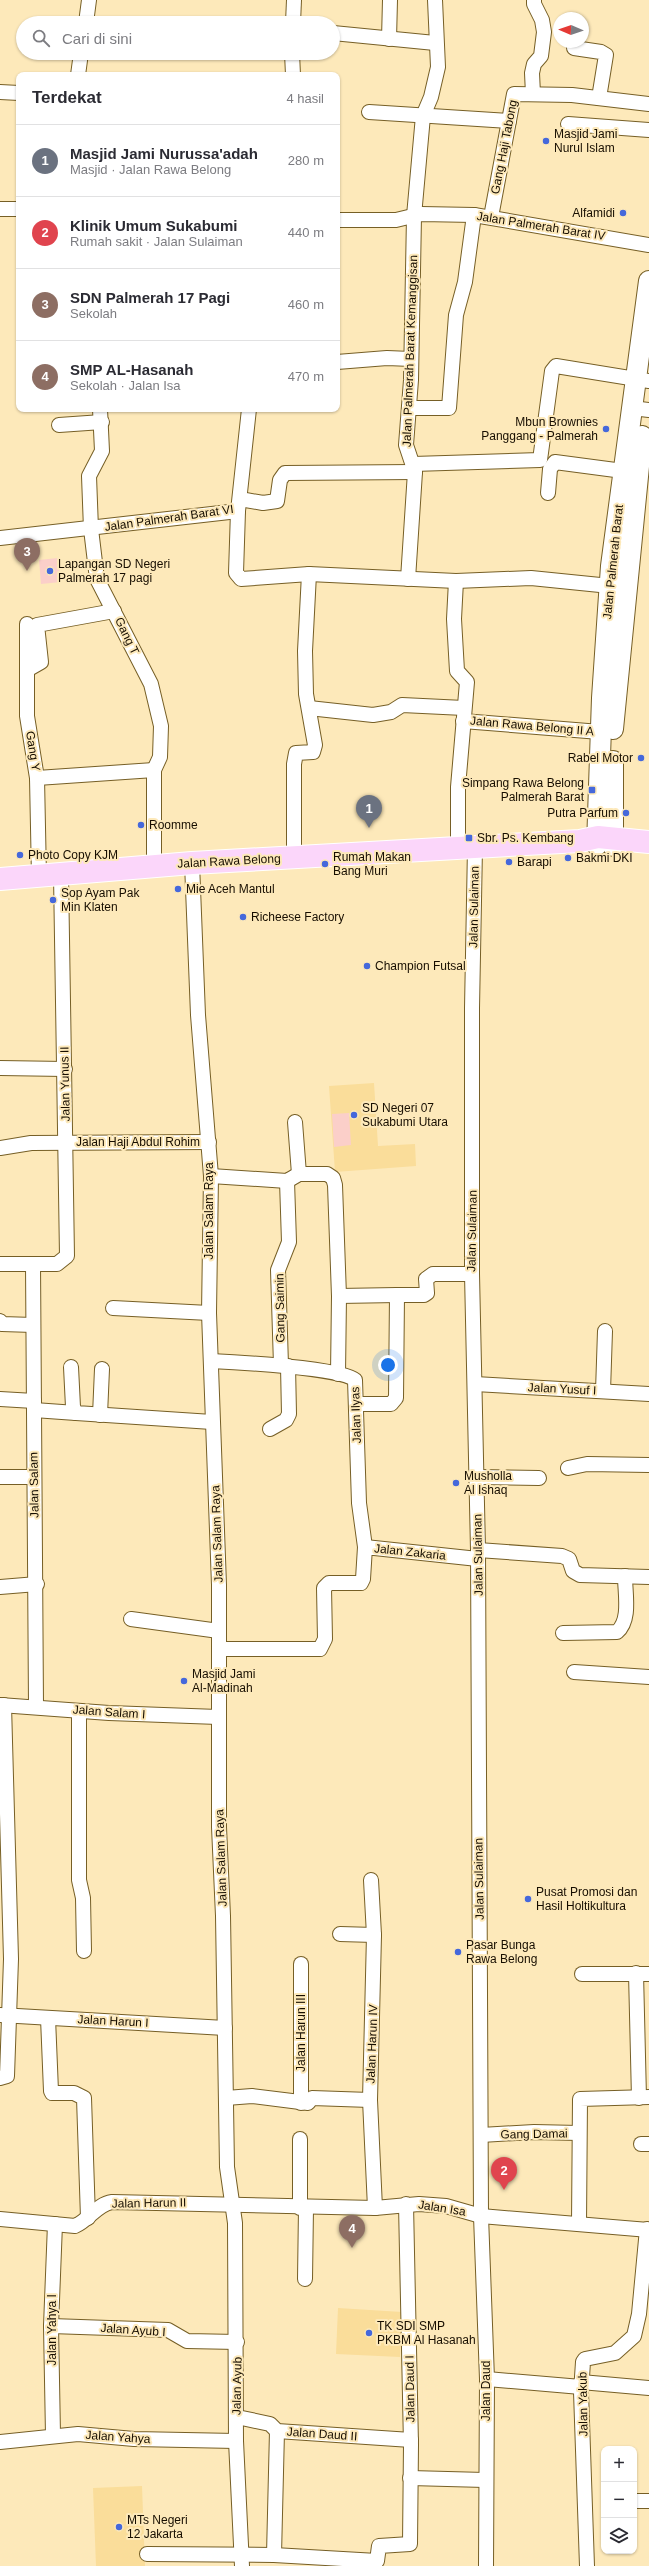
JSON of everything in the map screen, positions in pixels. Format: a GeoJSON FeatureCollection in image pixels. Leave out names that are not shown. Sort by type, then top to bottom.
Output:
{"type":"FeatureCollection","features":[{"type":"Feature","properties":{"kind":"main road","name":"Jalan Palmerah Barat"},"geometry":{"type":"LineString","coordinates":[[600,841],[613,733],[642,409],[649,281]]}},
{"type":"Feature","properties":{"kind":"main road","name":"Jalan Palmerah Barat"},"geometry":{"type":"LineString","coordinates":[[600,841],[600,732],[610,586],[623,471],[642,409]]}},
{"type":"Feature","properties":{"kind":"main road"},"geometry":{"type":"LineString","coordinates":[[600,841],[649,842]]}},
{"type":"Feature","properties":{"kind":"main road"},"geometry":{"type":"LineString","coordinates":[[600,841],[649,851]]}},
{"type":"Feature","properties":{"kind":"main road","name":"Jalan Rawa Belong"},"geometry":{"type":"LineString","coordinates":[[0,879],[39,877],[192,863],[600,841]]}},
{"type":"Feature","properties":{"kind":"street"},"geometry":{"type":"LineString","coordinates":[[87,16],[89,0]]}},
{"type":"Feature","properties":{"kind":"street"},"geometry":{"type":"LineString","coordinates":[[293,16],[294,0]]}},
{"type":"Feature","properties":{"kind":"street"},"geometry":{"type":"LineString","coordinates":[[389,39],[390,0]]}},
{"type":"Feature","properties":{"kind":"street","name":"Jalan Palmerah Barat Kemanggisan"},"geometry":{"type":"LineString","coordinates":[[408,579],[414,468],[408,456],[406,445],[411,359],[414,216],[423,116],[435,83],[438,67],[435,43],[435,0]]}},
{"type":"Feature","properties":{"kind":"street"},"geometry":{"type":"LineString","coordinates":[[533,94],[532,73],[534,64],[541,56],[544,32],[542,20],[534,4],[534,0]]}},
{"type":"Feature","properties":{"kind":"street"},"geometry":{"type":"LineString","coordinates":[[340,34],[435,43]]}},
{"type":"Feature","properties":{"kind":"street"},"geometry":{"type":"LineString","coordinates":[[574,48],[601,52],[606,56],[598,98]]}},
{"type":"Feature","properties":{"kind":"street"},"geometry":{"type":"LineString","coordinates":[[78,72],[80,60]]}},
{"type":"Feature","properties":{"kind":"street"},"geometry":{"type":"LineString","coordinates":[[292,60],[293,72]]}},
{"type":"Feature","properties":{"kind":"street"},"geometry":{"type":"LineString","coordinates":[[0,92],[16,94]]}},
{"type":"Feature","properties":{"kind":"street","name":"Gang Haji Tabong"},"geometry":{"type":"LineString","coordinates":[[490,217],[514,94],[572,94],[649,104]]}},
{"type":"Feature","properties":{"kind":"street"},"geometry":{"type":"LineString","coordinates":[[369,112],[509,121]]}},
{"type":"Feature","properties":{"kind":"street"},"geometry":{"type":"LineString","coordinates":[[568,124],[649,130]]}},
{"type":"Feature","properties":{"kind":"street"},"geometry":{"type":"LineString","coordinates":[[0,209],[16,209]]}},
{"type":"Feature","properties":{"kind":"street","name":"Jalan Palmerah Barat IV"},"geometry":{"type":"LineString","coordinates":[[340,220],[396,220],[430,214],[474,215],[649,245]]}},
{"type":"Feature","properties":{"kind":"street"},"geometry":{"type":"LineString","coordinates":[[409,408],[449,408],[456,315],[465,282],[474,215]]}},
{"type":"Feature","properties":{"kind":"street"},"geometry":{"type":"LineString","coordinates":[[340,362],[387,358],[411,359]]}},
{"type":"Feature","properties":{"kind":"street"},"geometry":{"type":"LineString","coordinates":[[610,586],[532,578],[456,581],[309,574],[241,579],[237,576],[239,505],[277,501],[280,480],[285,473],[536,461],[541,457],[552,371],[556,366],[644,379]]}},
{"type":"Feature","properties":{"kind":"street","name":"Jalan Palmerah Barat VI"},"geometry":{"type":"LineString","coordinates":[[0,538],[88,529],[239,505],[249,412]]}},
{"type":"Feature","properties":{"kind":"street"},"geometry":{"type":"LineString","coordinates":[[59,425],[101,416]]}},
{"type":"Feature","properties":{"kind":"street","name":"Gang T"},"geometry":{"type":"LineString","coordinates":[[101,416],[102,451],[90,476],[88,529],[97,579],[151,684],[161,726],[160,757],[154,770],[154,866]]}},
{"type":"Feature","properties":{"kind":"street"},"geometry":{"type":"LineString","coordinates":[[548,493],[550,469],[555,462],[623,471]]}},
{"type":"Feature","properties":{"kind":"street"},"geometry":{"type":"LineString","coordinates":[[294,857],[294,764],[296,753],[313,752],[315,745],[306,694],[305,651],[309,574]]}},
{"type":"Feature","properties":{"kind":"street"},"geometry":{"type":"LineString","coordinates":[[456,581],[454,619],[457,670],[459,675],[466,679],[458,787],[466,848]]}},
{"type":"Feature","properties":{"kind":"street"},"geometry":{"type":"LineString","coordinates":[[27,670],[41,662],[37,626],[114,611]]}},
{"type":"Feature","properties":{"kind":"street","name":"Gang Y"},"geometry":{"type":"LineString","coordinates":[[27,624],[27,716],[37,778],[39,877]]}},
{"type":"Feature","properties":{"kind":"street","name":"Jalan Rawa Belong II A"},"geometry":{"type":"LineString","coordinates":[[309,708],[373,715],[382,714],[402,705],[600,732]]}},
{"type":"Feature","properties":{"kind":"street"},"geometry":{"type":"LineString","coordinates":[[37,778],[154,770]]}},
{"type":"Feature","properties":{"kind":"street","name":"Jalan Sulaiman"},"geometry":{"type":"LineString","coordinates":[[466,848],[472,1008],[472,1274],[478,1555],[481,2216]]}},
{"type":"Feature","properties":{"kind":"street","name":"Jalan Salam Raya"},"geometry":{"type":"LineString","coordinates":[[192,863],[198,1015],[209,1142],[209,1313],[219,1585],[219,1827],[225,2028],[227,2167],[234,2206]]}},
{"type":"Feature","properties":{"kind":"street","name":"Jalan Yunus II"},"geometry":{"type":"LineString","coordinates":[[33,1264],[57,1264],[67,1256],[61,875]]}},
{"type":"Feature","properties":{"kind":"street"},"geometry":{"type":"LineString","coordinates":[[0,1068],[65,1069]]}},
{"type":"Feature","properties":{"kind":"street","name":"Gang Saimin"},"geometry":{"type":"LineString","coordinates":[[270,1429],[286,1420],[289,1414],[284,1366],[278,1270],[289,1242],[295,1122]]}},
{"type":"Feature","properties":{"kind":"street","name":"Jalan Haji Abdul Rohim"},"geometry":{"type":"LineString","coordinates":[[0,1148],[31,1143],[209,1142]]}},
{"type":"Feature","properties":{"kind":"street"},"geometry":{"type":"LineString","coordinates":[[210,1176],[293,1178],[327,1174],[333,1178],[335,1185],[339,1296],[338,1374]]}},
{"type":"Feature","properties":{"kind":"street"},"geometry":{"type":"LineString","coordinates":[[0,1264],[33,1264]]}},
{"type":"Feature","properties":{"kind":"street","name":"Jalan Salam"},"geometry":{"type":"LineString","coordinates":[[33,1264],[34,1477],[37,1584],[36,1706]]}},
{"type":"Feature","properties":{"kind":"street"},"geometry":{"type":"LineString","coordinates":[[339,1296],[424,1295],[427,1293],[426,1279],[433,1274],[472,1274]]}},
{"type":"Feature","properties":{"kind":"street"},"geometry":{"type":"LineString","coordinates":[[356,1404],[391,1404],[396,1398],[396,1295]]}},
{"type":"Feature","properties":{"kind":"street"},"geometry":{"type":"LineString","coordinates":[[113,1308],[209,1313]]}},
{"type":"Feature","properties":{"kind":"street"},"geometry":{"type":"LineString","coordinates":[[0,1321],[2,1324],[33,1325]]}},
{"type":"Feature","properties":{"kind":"street"},"geometry":{"type":"LineString","coordinates":[[603,1391],[605,1331]]}},
{"type":"Feature","properties":{"kind":"street","name":"Jalan Ilyas"},"geometry":{"type":"LineString","coordinates":[[211,1361],[284,1366],[338,1374],[355,1380],[359,1503],[365,1547]]}},
{"type":"Feature","properties":{"kind":"street"},"geometry":{"type":"LineString","coordinates":[[71,1367],[74,1407],[76,1413]]}},
{"type":"Feature","properties":{"kind":"street"},"geometry":{"type":"LineString","coordinates":[[100,1415],[102,1369]]}},
{"type":"Feature","properties":{"kind":"street","name":"Jalan Yusuf I"},"geometry":{"type":"LineString","coordinates":[[475,1384],[649,1394]]}},
{"type":"Feature","properties":{"kind":"street"},"geometry":{"type":"LineString","coordinates":[[0,1399],[76,1413],[212,1422]]}},
{"type":"Feature","properties":{"kind":"street"},"geometry":{"type":"LineString","coordinates":[[568,1468],[587,1464],[649,1465]]}},
{"type":"Feature","properties":{"kind":"street"},"geometry":{"type":"LineString","coordinates":[[0,1477],[34,1477]]}},
{"type":"Feature","properties":{"kind":"street"},"geometry":{"type":"LineString","coordinates":[[477,1477],[539,1478]]}},
{"type":"Feature","properties":{"kind":"street","name":"Jalan Zakaria"},"geometry":{"type":"LineString","coordinates":[[219,1649],[320,1649],[325,1639],[324,1588],[329,1584],[361,1583],[363,1580],[365,1547],[478,1555],[562,1556],[569,1559],[576,1574],[625,1576]]}},
{"type":"Feature","properties":{"kind":"street"},"geometry":{"type":"LineString","coordinates":[[563,1633],[617,1632],[622,1628],[625,1621],[625,1576],[649,1577]]}},
{"type":"Feature","properties":{"kind":"street"},"geometry":{"type":"LineString","coordinates":[[0,1587],[37,1584]]}},
{"type":"Feature","properties":{"kind":"street"},"geometry":{"type":"LineString","coordinates":[[131,1619],[219,1631]]}},
{"type":"Feature","properties":{"kind":"street"},"geometry":{"type":"LineString","coordinates":[[574,1672],[649,1677]]}},
{"type":"Feature","properties":{"kind":"street"},"geometry":{"type":"LineString","coordinates":[[0,2078],[7,2076],[4,2015],[5,1942],[2,1705]]}},
{"type":"Feature","properties":{"kind":"street","name":"Jalan Salam I"},"geometry":{"type":"LineString","coordinates":[[2,1705],[36,1706],[79,1711],[218,1717]]}},
{"type":"Feature","properties":{"kind":"street"},"geometry":{"type":"LineString","coordinates":[[79,1711],[79,1880],[83,1898],[84,1951]]}},
{"type":"Feature","properties":{"kind":"street","name":"Jalan Harun IV"},"geometry":{"type":"LineString","coordinates":[[372,1880],[374,1935],[370,2100],[375,2208]]}},
{"type":"Feature","properties":{"kind":"street"},"geometry":{"type":"LineString","coordinates":[[340,1934],[374,1935]]}},
{"type":"Feature","properties":{"kind":"street","name":"Jalan Harun III"},"geometry":{"type":"LineString","coordinates":[[301,1964],[301,2103]]}},
{"type":"Feature","properties":{"kind":"street"},"geometry":{"type":"LineString","coordinates":[[582,1974],[643,1973],[644,2098]]}},
{"type":"Feature","properties":{"kind":"street","name":"Jalan Harun I"},"geometry":{"type":"LineString","coordinates":[[4,2015],[225,2028]]}},
{"type":"Feature","properties":{"kind":"street"},"geometry":{"type":"LineString","coordinates":[[48,2018],[51,2091],[59,2094],[74,2093],[84,2098],[88,2218]]}},
{"type":"Feature","properties":{"kind":"street"},"geometry":{"type":"LineString","coordinates":[[226,2098],[252,2096],[301,2103],[308,2103],[312,2098],[370,2100]]}},
{"type":"Feature","properties":{"kind":"street","name":"Gang Damai"},"geometry":{"type":"LineString","coordinates":[[481,2135],[534,2132],[579,2133],[580,2099],[644,2098]]}},
{"type":"Feature","properties":{"kind":"street"},"geometry":{"type":"LineString","coordinates":[[579,2133],[579,2223]]}},
{"type":"Feature","properties":{"kind":"street"},"geometry":{"type":"LineString","coordinates":[[300,2139],[305,2279]]}},
{"type":"Feature","properties":{"kind":"street","name":"Jalan Harun II"},"geometry":{"type":"LineString","coordinates":[[0,2219],[76,2226],[88,2218],[102,2205],[112,2202],[210,2203],[234,2206]]}},
{"type":"Feature","properties":{"kind":"street","name":"Jalan Isa"},"geometry":{"type":"LineString","coordinates":[[234,2206],[303,2208],[375,2208],[406,2204],[446,2206],[481,2216],[579,2223],[648,2230]]}},
{"type":"Feature","properties":{"kind":"street","name":"Jalan Daud I"},"geometry":{"type":"LineString","coordinates":[[146,2554],[242,2560],[274,2555],[310,2562],[377,2564],[379,2546],[411,2543],[411,2440],[406,2204]]}},
{"type":"Feature","properties":{"kind":"street","name":"Jalan Ayub"},"geometry":{"type":"LineString","coordinates":[[234,2206],[238,2342],[236,2441],[242,2560]]}},
{"type":"Feature","properties":{"kind":"street","name":"Jalan Daud"},"geometry":{"type":"LineString","coordinates":[[481,2216],[488,2379],[485,2480],[486,2566]]}},
{"type":"Feature","properties":{"kind":"street","name":"Jalan Yahya I"},"geometry":{"type":"LineString","coordinates":[[53,2435],[51,2326],[55,2224]]}},
{"type":"Feature","properties":{"kind":"street","name":"Jalan Yakub"},"geometry":{"type":"LineString","coordinates":[[587,2566],[581,2384],[585,2359],[615,2353],[634,2336],[639,2314],[648,2230]]}},
{"type":"Feature","properties":{"kind":"street","name":"Jalan Ayub I"},"geometry":{"type":"LineString","coordinates":[[51,2326],[168,2330],[187,2341],[238,2342]]}},
{"type":"Feature","properties":{"kind":"street"},"geometry":{"type":"LineString","coordinates":[[488,2379],[649,2388]]}},
{"type":"Feature","properties":{"kind":"street","name":"Jalan Daud II"},"geometry":{"type":"LineString","coordinates":[[236,2417],[270,2424],[278,2431],[411,2440]]}},
{"type":"Feature","properties":{"kind":"street"},"geometry":{"type":"LineString","coordinates":[[274,2555],[278,2431]]}},
{"type":"Feature","properties":{"kind":"street","name":"Jalan Yahya"},"geometry":{"type":"LineString","coordinates":[[0,2442],[53,2435],[236,2441]]}},
{"type":"Feature","properties":{"kind":"street"},"geometry":{"type":"LineString","coordinates":[[410,2478],[485,2480]]}},
{"type":"Feature","properties":{"kind":"street"},"geometry":{"type":"LineString","coordinates":[[637,2501],[649,2501]]}},
{"type":"Feature","properties":{"kind":"shaded area","name":"Lapangan SD Negeri Palmerah 17 pagi"},"geometry":{"type":"Polygon","coordinates":[[[58,558],[61,582],[41,584],[39,560],[58,558]]]}},
{"type":"Feature","properties":{"kind":"shaded area","name":"SD Negeri 07 Sukabumi Utara"},"geometry":{"type":"Polygon","coordinates":[[[374,1083],[378,1146],[415,1144],[416,1166],[335,1172],[329,1086],[374,1083]]]}},
{"type":"Feature","properties":{"kind":"shaded area"},"geometry":{"type":"Polygon","coordinates":[[[349,1113],[351,1145],[334,1147],[332,1114],[349,1113]]]}},
{"type":"Feature","properties":{"kind":"shaded area","name":"TK SDI SMP PKBM Al Hasanah"},"geometry":{"type":"Polygon","coordinates":[[[338,2308],[402,2312],[400,2357],[336,2354],[338,2308]]]}},
{"type":"Feature","properties":{"kind":"shaded area","name":"MTs Negeri 12 Jakarta"},"geometry":{"type":"Polygon","coordinates":[[[142,2486],[145,2566],[96,2566],[93,2488],[142,2486]]]}},
{"type":"Feature","properties":{"kind":"place","name":"Masjid Jami Nurul Islam"},"geometry":{"type":"Point","coordinates":[546,141]}},
{"type":"Feature","properties":{"kind":"place","name":"Alfamidi"},"geometry":{"type":"Point","coordinates":[623,213]}},
{"type":"Feature","properties":{"kind":"place","name":"Mbun Brownies Panggang - Palmerah"},"geometry":{"type":"Point","coordinates":[606,429]}},
{"type":"Feature","properties":{"kind":"place","name":"SDN Palmerah 17 Pagi"},"geometry":{"type":"Point","coordinates":[27,571]}},
{"type":"Feature","properties":{"kind":"place","name":"Lapangan SD Negeri Palmerah 17 pagi"},"geometry":{"type":"Point","coordinates":[50,571]}},
{"type":"Feature","properties":{"kind":"place","name":"Rabel Motor"},"geometry":{"type":"Point","coordinates":[641,758]}},
{"type":"Feature","properties":{"kind":"place","name":"Simpang Rawa Belong Palmerah Barat"},"geometry":{"type":"Point","coordinates":[592,790]}},
{"type":"Feature","properties":{"kind":"place","name":"Putra Parfum"},"geometry":{"type":"Point","coordinates":[626,813]}},
{"type":"Feature","properties":{"kind":"place","name":"Roomme"},"geometry":{"type":"Point","coordinates":[141,825]}},
{"type":"Feature","properties":{"kind":"place","name":"Masjid Jami Nurussa'adah"},"geometry":{"type":"Point","coordinates":[369,828]}},
{"type":"Feature","properties":{"kind":"place","name":"Sbr. Ps. Kembang"},"geometry":{"type":"Point","coordinates":[469,838]}},
{"type":"Feature","properties":{"kind":"place","name":"Photo Copy KJM"},"geometry":{"type":"Point","coordinates":[20,855]}},
{"type":"Feature","properties":{"kind":"place","name":"Bakmi DKI"},"geometry":{"type":"Point","coordinates":[568,858]}},
{"type":"Feature","properties":{"kind":"place","name":"Barapi"},"geometry":{"type":"Point","coordinates":[509,862]}},
{"type":"Feature","properties":{"kind":"place","name":"Rumah Makan Bang Muri"},"geometry":{"type":"Point","coordinates":[325,864]}},
{"type":"Feature","properties":{"kind":"place","name":"Mie Aceh Mantul"},"geometry":{"type":"Point","coordinates":[178,889]}},
{"type":"Feature","properties":{"kind":"place","name":"Sop Ayam Pak Min Klaten"},"geometry":{"type":"Point","coordinates":[53,900]}},
{"type":"Feature","properties":{"kind":"place","name":"Richeese Factory"},"geometry":{"type":"Point","coordinates":[243,917]}},
{"type":"Feature","properties":{"kind":"place","name":"Champion Futsal"},"geometry":{"type":"Point","coordinates":[367,966]}},
{"type":"Feature","properties":{"kind":"place","name":"SD Negeri 07 Sukabumi Utara"},"geometry":{"type":"Point","coordinates":[354,1115]}},
{"type":"Feature","properties":{"kind":"place","name":"Musholla Al Ishaq"},"geometry":{"type":"Point","coordinates":[456,1483]}},
{"type":"Feature","properties":{"kind":"place","name":"Masjid Jami Al-Madinah"},"geometry":{"type":"Point","coordinates":[184,1681]}},
{"type":"Feature","properties":{"kind":"place","name":"Pusat Promosi dan Hasil Holtikultura"},"geometry":{"type":"Point","coordinates":[528,1899]}},
{"type":"Feature","properties":{"kind":"place","name":"Pasar Bunga Rawa Belong"},"geometry":{"type":"Point","coordinates":[458,1952]}},
{"type":"Feature","properties":{"kind":"place","name":"Klinik Umum Sukabumi"},"geometry":{"type":"Point","coordinates":[504,2190]}},
{"type":"Feature","properties":{"kind":"place","name":"SMP AL-Hasanah"},"geometry":{"type":"Point","coordinates":[352,2248]}},
{"type":"Feature","properties":{"kind":"place","name":"TK SDI SMP PKBM Al Hasanah"},"geometry":{"type":"Point","coordinates":[369,2333]}},
{"type":"Feature","properties":{"kind":"place","name":"MTs Negeri 12 Jakarta"},"geometry":{"type":"Point","coordinates":[119,2527]}}]}
